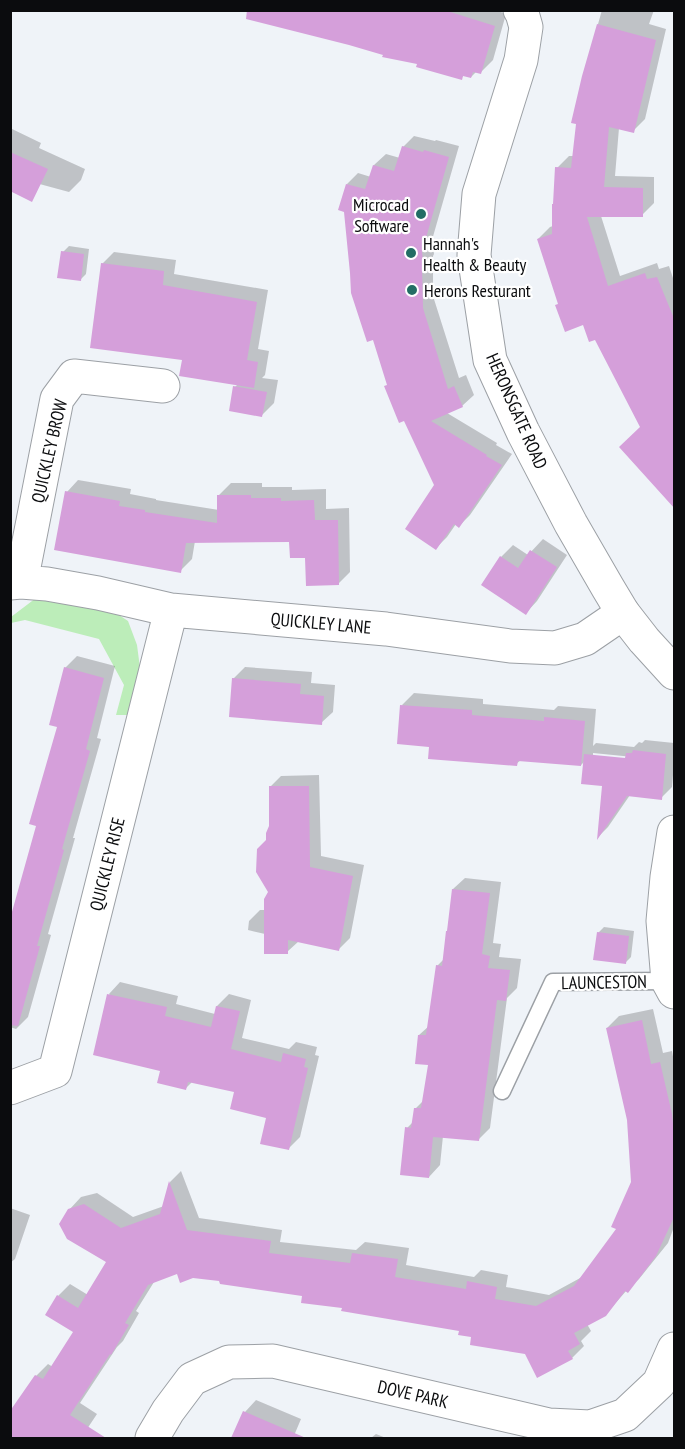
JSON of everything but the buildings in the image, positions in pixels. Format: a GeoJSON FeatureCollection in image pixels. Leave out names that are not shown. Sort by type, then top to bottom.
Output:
{"type":"FeatureCollection","features":[{"type":"Feature","properties":{"kind":"street","name":"HERONSGATE ROAD"},"geometry":{"type":"LineString","coordinates":[[519,10],[526,27],[521,60],[479,194],[474,255],[490,360],[523,432],[571,524],[623,613],[644,640],[675,673]]}},
{"type":"Feature","properties":{"kind":"street","name":"QUICKLEY BROW"},"geometry":{"type":"LineString","coordinates":[[16,582],[57,399],[74,376],[164,386]]}},
{"type":"Feature","properties":{"kind":"street","name":"QUICKLEY LANE"},"geometry":{"type":"LineString","coordinates":[[16,582],[47,584],[98,593],[171,610],[386,629],[510,646],[555,648],[585,639],[623,613]]}},
{"type":"Feature","properties":{"kind":"street","name":"QUICKLEY RISE"},"geometry":{"type":"LineString","coordinates":[[10,1088],[55,1071],[171,610]]}},
{"type":"Feature","properties":{"kind":"street"},"geometry":{"type":"LineString","coordinates":[[671,986],[663,921],[667,877],[675,832]]}},
{"type":"Feature","properties":{"kind":"street","name":"DOVE PARK"},"geometry":{"type":"LineString","coordinates":[[152,1438],[168,1411],[192,1379],[229,1362],[273,1361],[549,1425],[590,1427],[625,1415],[659,1383],[675,1349]]}},
{"type":"Feature","properties":{"kind":"lane","name":"LAUNCESTON"},"geometry":{"type":"LineString","coordinates":[[502,1091],[553,982],[671,986]]}},
{"type":"Feature","properties":{"kind":"green space"},"geometry":{"type":"Polygon","coordinates":[[[36,598],[113,611],[128,621],[137,645],[140,668],[129,715],[116,715],[124,685],[99,639],[25,620],[11,623],[11,617],[36,598]]]}},
{"type":"Feature","properties":{"kind":"place","name":"Microcad Software"},"geometry":{"type":"Point","coordinates":[421,214]}},
{"type":"Feature","properties":{"kind":"place","name":"Hannah's Health & Beauty"},"geometry":{"type":"Point","coordinates":[411,253]}},
{"type":"Feature","properties":{"kind":"place","name":"Herons Resturant"},"geometry":{"type":"Point","coordinates":[412,290]}}]}
